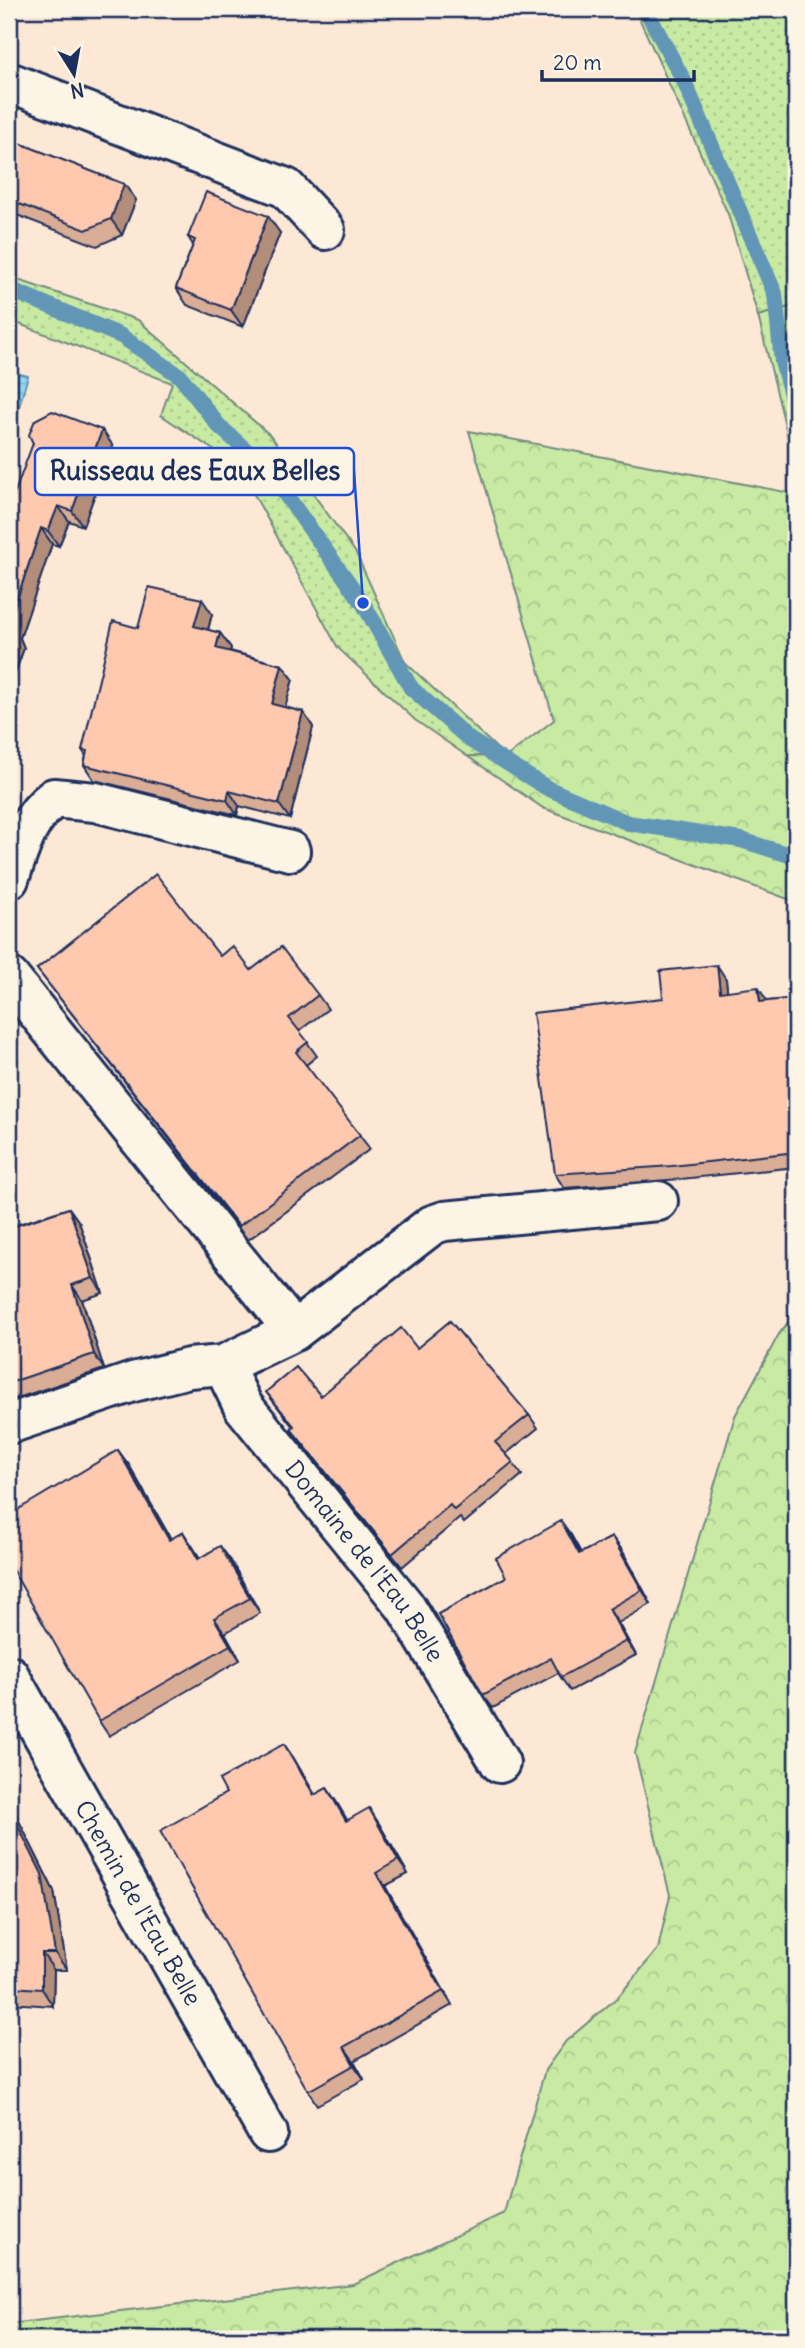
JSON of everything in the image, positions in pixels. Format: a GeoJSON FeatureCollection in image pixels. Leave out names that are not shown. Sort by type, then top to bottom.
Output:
{"type":"FeatureCollection","features":[{"type":"Feature","properties":{"kind":"street"},"geometry":{"type":"LineString","coordinates":[[9,82],[286,188],[325,230]]}},
{"type":"Feature","properties":{"kind":"street"},"geometry":{"type":"LineString","coordinates":[[9,879],[27,827],[38,809],[54,798],[71,797],[95,802],[290,851]]}},
{"type":"Feature","properties":{"kind":"street"},"geometry":{"type":"LineString","coordinates":[[9,977],[294,1331]]}},
{"type":"Feature","properties":{"kind":"street"},"geometry":{"type":"LineString","coordinates":[[9,1424],[133,1382],[188,1368],[223,1365],[294,1331],[432,1225],[443,1221],[658,1201]]}},
{"type":"Feature","properties":{"kind":"street","name":"Domaine de l'Eau Belle"},"geometry":{"type":"LineString","coordinates":[[223,1365],[243,1406],[405,1606],[500,1763]]}},
{"type":"Feature","properties":{"kind":"street","name":"Chemin de l'Eau Belle"},"geometry":{"type":"LineString","coordinates":[[9,1675],[268,2133]]}},
{"type":"Feature","properties":{"kind":"green space"},"geometry":{"type":"Polygon","coordinates":[[[635,9],[796,9],[796,305],[758,316],[728,214],[635,9]]]}},
{"type":"Feature","properties":{"kind":"green space"},"geometry":{"type":"Polygon","coordinates":[[[9,277],[138,320],[271,436],[356,553],[405,662],[506,757],[467,756],[415,720],[338,648],[239,467],[161,415],[172,383],[9,320],[9,277]]]}},
{"type":"Feature","properties":{"kind":"green space"},"geometry":{"type":"Polygon","coordinates":[[[796,305],[796,470],[758,316],[796,305]]]}},
{"type":"Feature","properties":{"kind":"green space"},"geometry":{"type":"Polygon","coordinates":[[[469,431],[796,494],[796,902],[543,808],[467,756],[506,757],[554,720],[469,431]]]}},
{"type":"Feature","properties":{"kind":"green space"},"geometry":{"type":"Polygon","coordinates":[[[796,1312],[796,2339],[9,2339],[9,2324],[353,2284],[504,2213],[545,2070],[566,2041],[618,1997],[658,1949],[670,1895],[635,1753],[735,1416],[779,1334],[796,1312]]]}},
{"type":"Feature","properties":{"kind":"water"},"geometry":{"type":"Polygon","coordinates":[[[9,371],[28,376],[11,434],[9,433],[9,371]]]}},
{"type":"Feature","properties":{"kind":"building"},"geometry":{"type":"Polygon","coordinates":[[[9,139],[124,184],[111,219],[86,230],[9,200],[9,139]]]}},
{"type":"Feature","properties":{"kind":"building"},"geometry":{"type":"Polygon","coordinates":[[[206,192],[268,216],[231,310],[176,288],[195,240],[188,237],[206,192]]]}},
{"type":"Feature","properties":{"kind":"building"},"geometry":{"type":"Polygon","coordinates":[[[52,411],[102,430],[72,511],[58,506],[48,531],[41,528],[9,622],[9,508],[33,443],[29,435],[35,420],[52,411]]]}},
{"type":"Feature","properties":{"kind":"building"},"geometry":{"type":"Polygon","coordinates":[[[149,587],[202,599],[194,626],[220,633],[216,648],[282,665],[272,704],[303,712],[279,804],[229,791],[227,800],[84,765],[87,751],[82,750],[113,621],[138,628],[149,587]]]}},
{"type":"Feature","properties":{"kind":"building"},"geometry":{"type":"Polygon","coordinates":[[[9,623],[13,632],[9,643],[9,623]]]}},
{"type":"Feature","properties":{"kind":"building"},"geometry":{"type":"Polygon","coordinates":[[[156,874],[220,956],[232,946],[251,970],[281,947],[318,995],[289,1018],[308,1042],[296,1052],[360,1135],[239,1226],[37,969],[156,874]]]}},
{"type":"Feature","properties":{"kind":"building"},"geometry":{"type":"Polygon","coordinates":[[[717,965],[720,992],[758,987],[760,1002],[796,998],[796,1152],[672,1166],[555,1174],[533,1013],[663,998],[660,971],[717,965]]]}},
{"type":"Feature","properties":{"kind":"building"},"geometry":{"type":"Polygon","coordinates":[[[69,1208],[93,1278],[72,1285],[94,1354],[9,1383],[9,1228],[69,1208]]]}},
{"type":"Feature","properties":{"kind":"building"},"geometry":{"type":"Polygon","coordinates":[[[450,1321],[529,1415],[495,1442],[513,1462],[454,1510],[450,1505],[392,1554],[291,1429],[294,1426],[266,1392],[296,1367],[321,1396],[401,1328],[417,1348],[450,1321]]]}},
{"type":"Feature","properties":{"kind":"building"},"geometry":{"type":"Polygon","coordinates":[[[118,1450],[169,1540],[183,1532],[198,1559],[220,1546],[250,1598],[214,1618],[230,1645],[99,1721],[9,1564],[9,1515],[118,1450]]]}},
{"type":"Feature","properties":{"kind":"building"},"geometry":{"type":"Polygon","coordinates":[[[561,1521],[579,1554],[612,1537],[642,1590],[609,1609],[626,1641],[561,1677],[551,1658],[483,1695],[438,1614],[506,1577],[496,1558],[561,1521]]]}},
{"type":"Feature","properties":{"kind":"building"},"geometry":{"type":"Polygon","coordinates":[[[284,1744],[314,1795],[327,1788],[346,1821],[369,1808],[398,1860],[376,1873],[443,1991],[344,2047],[354,2065],[308,2091],[160,1831],[226,1793],[219,1780],[284,1744]]]}},
{"type":"Feature","properties":{"kind":"building"},"geometry":{"type":"Polygon","coordinates":[[[9,1808],[42,1874],[55,1953],[42,1953],[42,1989],[9,1987],[9,1808]]]}},
{"type":"Feature","properties":{"kind":"waterway"},"geometry":{"type":"LineString","coordinates":[[646,10],[684,81],[775,294],[782,362],[796,413]]}},
{"type":"Feature","properties":{"kind":"waterway"},"geometry":{"type":"LineString","coordinates":[[9,289],[121,336],[180,376],[218,425],[268,470],[363,603],[411,688],[470,740],[547,788],[628,823],[741,840],[796,857]]}},
{"type":"Feature","properties":{"kind":"place","name":"Ruisseau des Eaux Belles"},"geometry":{"type":"Point","coordinates":[363,603]}}]}
